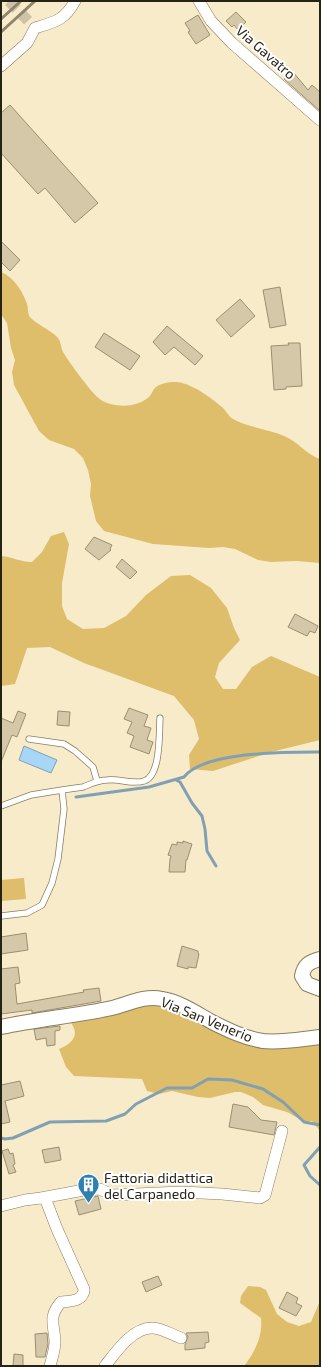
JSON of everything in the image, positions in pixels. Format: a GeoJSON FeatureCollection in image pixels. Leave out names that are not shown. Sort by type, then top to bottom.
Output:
{"type":"FeatureCollection","features":[{"type":"Feature","properties":{"kind":"street"},"geometry":{"type":"LineString","coordinates":[[1,66],[27,43],[35,28],[58,20],[70,12],[75,1]]}},
{"type":"Feature","properties":{"kind":"street","name":"Via Gavatro"},"geometry":{"type":"LineString","coordinates":[[199,1],[211,21],[232,43],[320,120]]}},
{"type":"Feature","properties":{"kind":"street"},"geometry":{"type":"LineString","coordinates":[[320,959],[307,964],[302,976],[307,984],[320,989]]}},
{"type":"Feature","properties":{"kind":"street","name":"Via San Venerio"},"geometry":{"type":"LineString","coordinates":[[1,1027],[112,1008],[148,998],[161,998],[184,1007],[241,1036],[263,1041],[320,1037]]}},
{"type":"Feature","properties":{"kind":"street"},"geometry":{"type":"LineString","coordinates":[[1,1206],[25,1200],[45,1198],[84,1190],[100,1189],[112,1195],[182,1192],[260,1198],[264,1195],[282,1131]]}},
{"type":"Feature","properties":{"kind":"street"},"geometry":{"type":"LineString","coordinates":[[45,1198],[84,1289],[84,1294],[81,1298],[61,1302],[53,1314],[52,1328],[55,1340],[54,1352],[50,1366]]}},
{"type":"Feature","properties":{"kind":"street"},"geometry":{"type":"LineString","coordinates":[[105,1366],[125,1342],[139,1331],[152,1327],[181,1338]]}},
{"type":"Feature","properties":{"kind":"lane"},"geometry":{"type":"LineString","coordinates":[[1,806],[31,795],[83,787],[97,781],[144,781],[151,777],[155,770],[160,718]]}},
{"type":"Feature","properties":{"kind":"lane"},"geometry":{"type":"LineString","coordinates":[[29,739],[64,744],[75,750],[93,767],[97,781]]}},
{"type":"Feature","properties":{"kind":"lane"},"geometry":{"type":"LineString","coordinates":[[1,916],[27,913],[42,905],[52,883],[58,859],[64,809],[62,790]]}},
{"type":"Feature","properties":{"kind":"shaded area"},"geometry":{"type":"Polygon","coordinates":[[[1,272],[10,277],[20,290],[27,304],[29,316],[58,338],[63,352],[70,363],[97,397],[106,403],[125,406],[132,405],[144,401],[159,385],[169,382],[182,383],[209,397],[223,408],[233,419],[294,441],[311,455],[320,459],[320,563],[297,561],[271,562],[258,560],[235,549],[223,547],[209,548],[153,544],[104,531],[96,521],[90,496],[91,484],[88,470],[83,458],[74,449],[49,440],[39,431],[14,385],[12,372],[15,360],[11,348],[7,323],[1,314],[1,272]]]}},
{"type":"Feature","properties":{"kind":"shaded area"},"geometry":{"type":"Polygon","coordinates":[[[64,532],[69,544],[62,583],[62,606],[67,619],[83,629],[104,628],[126,616],[146,595],[171,576],[190,575],[211,588],[227,608],[240,640],[219,663],[215,677],[223,689],[236,689],[252,667],[271,656],[320,677],[320,740],[271,752],[213,771],[190,769],[189,755],[199,739],[194,720],[174,696],[84,663],[50,647],[27,648],[15,684],[1,686],[1,556],[32,562],[42,552],[51,536],[64,532]]]}},
{"type":"Feature","properties":{"kind":"shaded area"},"geometry":{"type":"Polygon","coordinates":[[[24,878],[26,899],[1,901],[1,880],[24,878]]]}},
{"type":"Feature","properties":{"kind":"shaded area"},"geometry":{"type":"Polygon","coordinates":[[[148,1003],[171,1007],[222,1033],[320,1042],[320,1131],[312,1121],[305,1122],[287,1112],[263,1105],[253,1097],[241,1092],[210,1098],[172,1091],[159,1094],[147,1091],[142,1079],[74,1076],[66,1067],[59,1049],[69,1043],[75,1036],[70,1021],[148,1003]]]}},
{"type":"Feature","properties":{"kind":"shaded area"},"geometry":{"type":"Polygon","coordinates":[[[248,1286],[260,1287],[266,1290],[277,1314],[287,1322],[299,1326],[311,1322],[320,1301],[320,1366],[244,1366],[252,1355],[261,1331],[261,1318],[240,1303],[241,1296],[248,1286]]]}},
{"type":"Feature","properties":{"kind":"water"},"geometry":{"type":"Polygon","coordinates":[[[24,746],[57,760],[51,773],[19,760],[24,746]]]}},
{"type":"Feature","properties":{"kind":"building"},"geometry":{"type":"Polygon","coordinates":[[[236,12],[246,22],[238,30],[234,25],[232,27],[226,21],[236,12]]]}},
{"type":"Feature","properties":{"kind":"building"},"geometry":{"type":"Polygon","coordinates":[[[198,15],[210,35],[196,44],[188,32],[190,31],[185,23],[198,15]]]}},
{"type":"Feature","properties":{"kind":"building"},"geometry":{"type":"Polygon","coordinates":[[[293,72],[308,90],[312,85],[320,92],[320,111],[284,79],[293,72]]]}},
{"type":"Feature","properties":{"kind":"building"},"geometry":{"type":"Polygon","coordinates":[[[10,105],[98,203],[75,223],[45,188],[38,194],[1,153],[1,113],[10,105]]]}},
{"type":"Feature","properties":{"kind":"building"},"geometry":{"type":"Polygon","coordinates":[[[1,241],[20,260],[10,271],[1,262],[1,241]]]}},
{"type":"Feature","properties":{"kind":"building"},"geometry":{"type":"Polygon","coordinates":[[[280,287],[286,325],[270,328],[263,290],[280,287]]]}},
{"type":"Feature","properties":{"kind":"building"},"geometry":{"type":"Polygon","coordinates":[[[240,299],[255,316],[231,337],[216,320],[240,299]]]}},
{"type":"Feature","properties":{"kind":"building"},"geometry":{"type":"Polygon","coordinates":[[[167,326],[203,356],[195,365],[174,347],[165,355],[153,342],[167,326]]]}},
{"type":"Feature","properties":{"kind":"building"},"geometry":{"type":"Polygon","coordinates":[[[104,333],[140,356],[130,370],[95,347],[104,333]]]}},
{"type":"Feature","properties":{"kind":"building"},"geometry":{"type":"Polygon","coordinates":[[[288,343],[300,343],[302,386],[286,387],[286,389],[274,390],[271,346],[289,345],[288,343]]]}},
{"type":"Feature","properties":{"kind":"building"},"geometry":{"type":"Polygon","coordinates":[[[94,537],[112,545],[111,550],[99,560],[85,549],[94,537]]]}},
{"type":"Feature","properties":{"kind":"building"},"geometry":{"type":"Polygon","coordinates":[[[122,559],[137,572],[130,579],[116,567],[122,559]]]}},
{"type":"Feature","properties":{"kind":"building"},"geometry":{"type":"Polygon","coordinates":[[[295,614],[318,626],[315,633],[310,631],[307,636],[288,627],[295,614]]]}},
{"type":"Feature","properties":{"kind":"building"},"geometry":{"type":"Polygon","coordinates":[[[129,708],[148,715],[144,726],[151,728],[147,740],[153,742],[149,754],[130,747],[134,736],[127,733],[132,722],[124,719],[129,708]]]}},
{"type":"Feature","properties":{"kind":"building"},"geometry":{"type":"Polygon","coordinates":[[[18,711],[26,714],[17,737],[12,735],[1,762],[1,718],[13,723],[18,711]]]}},
{"type":"Feature","properties":{"kind":"building"},"geometry":{"type":"Polygon","coordinates":[[[58,711],[70,712],[69,726],[57,725],[58,711]]]}},
{"type":"Feature","properties":{"kind":"building"},"geometry":{"type":"Polygon","coordinates":[[[183,841],[192,844],[186,860],[185,872],[169,872],[171,856],[168,855],[172,844],[177,845],[177,842],[183,843],[183,841]]]}},
{"type":"Feature","properties":{"kind":"building"},"geometry":{"type":"Polygon","coordinates":[[[26,933],[28,950],[1,954],[1,937],[26,933]]]}},
{"type":"Feature","properties":{"kind":"building"},"geometry":{"type":"Polygon","coordinates":[[[182,946],[198,951],[199,954],[196,968],[188,967],[188,969],[177,966],[182,946]]]}},
{"type":"Feature","properties":{"kind":"building"},"geometry":{"type":"Polygon","coordinates":[[[18,967],[20,983],[15,984],[17,1004],[99,988],[101,1001],[32,1013],[32,1010],[1,1014],[1,969],[18,967]]]}},
{"type":"Feature","properties":{"kind":"building"},"geometry":{"type":"Polygon","coordinates":[[[60,1026],[60,1030],[55,1031],[55,1045],[47,1046],[46,1038],[36,1040],[34,1029],[60,1026]]]}},
{"type":"Feature","properties":{"kind":"building"},"geometry":{"type":"Polygon","coordinates":[[[20,1081],[24,1096],[5,1101],[10,1122],[1,1124],[1,1085],[20,1081]]]}},
{"type":"Feature","properties":{"kind":"building"},"geometry":{"type":"Polygon","coordinates":[[[233,1104],[248,1107],[261,1120],[277,1122],[274,1135],[229,1127],[233,1104]]]}},
{"type":"Feature","properties":{"kind":"building"},"geometry":{"type":"Polygon","coordinates":[[[59,1147],[61,1160],[45,1163],[42,1150],[59,1147]]]}},
{"type":"Feature","properties":{"kind":"building"},"geometry":{"type":"Polygon","coordinates":[[[8,1149],[10,1154],[13,1153],[15,1164],[13,1165],[16,1172],[9,1174],[2,1151],[8,1149]]]}},
{"type":"Feature","properties":{"kind":"building","name":"Fattoria didattica del Carpanedo"},"geometry":{"type":"Polygon","coordinates":[[[98,1196],[101,1209],[79,1215],[75,1201],[98,1196]]]}},
{"type":"Feature","properties":{"kind":"building"},"geometry":{"type":"Polygon","coordinates":[[[158,1276],[162,1285],[146,1292],[142,1282],[158,1276]]]}},
{"type":"Feature","properties":{"kind":"building"},"geometry":{"type":"Polygon","coordinates":[[[287,1292],[298,1298],[296,1303],[302,1306],[296,1316],[279,1308],[287,1292]]]}},
{"type":"Feature","properties":{"kind":"building"},"geometry":{"type":"Polygon","coordinates":[[[208,1332],[209,1342],[205,1343],[205,1348],[185,1350],[185,1344],[188,1337],[186,1333],[208,1332]]]}},
{"type":"Feature","properties":{"kind":"building"},"geometry":{"type":"Polygon","coordinates":[[[47,1333],[48,1344],[45,1357],[36,1357],[35,1334],[47,1333]]]}},
{"type":"Feature","properties":{"kind":"building"},"geometry":{"type":"Polygon","coordinates":[[[14,1354],[23,1355],[23,1366],[13,1366],[14,1354]]]}},
{"type":"Feature","properties":{"kind":"waterway"},"geometry":{"type":"LineString","coordinates":[[76,797],[149,787],[184,777],[194,768],[209,762],[228,758],[269,753],[320,752]]}},
{"type":"Feature","properties":{"kind":"waterway"},"geometry":{"type":"LineString","coordinates":[[176,780],[180,782],[192,803],[202,816],[207,851],[216,866]]}},
{"type":"Feature","properties":{"kind":"waterway"},"geometry":{"type":"LineString","coordinates":[[1,1138],[13,1138],[50,1122],[106,1121],[125,1114],[136,1104],[167,1088],[192,1088],[208,1079],[232,1080],[263,1089],[283,1102],[304,1122],[320,1125]]}},
{"type":"Feature","properties":{"kind":"waterway"},"geometry":{"type":"LineString","coordinates":[[320,1147],[304,1165],[310,1176],[320,1185]]}},
{"type":"Feature","properties":{"kind":"tunnel"},"geometry":{"type":"LineString","coordinates":[[9,1],[35,28]]}},
{"type":"Feature","properties":{"kind":"railway"},"geometry":{"type":"LineString","coordinates":[[1,19],[21,1]]}},
{"type":"Feature","properties":{"kind":"railway"},"geometry":{"type":"LineString","coordinates":[[1,32],[35,1]]}},
{"type":"Feature","properties":{"kind":"place","name":"Fattoria didattica del Carpanedo"},"geometry":{"type":"Point","coordinates":[88,1204]}}]}
